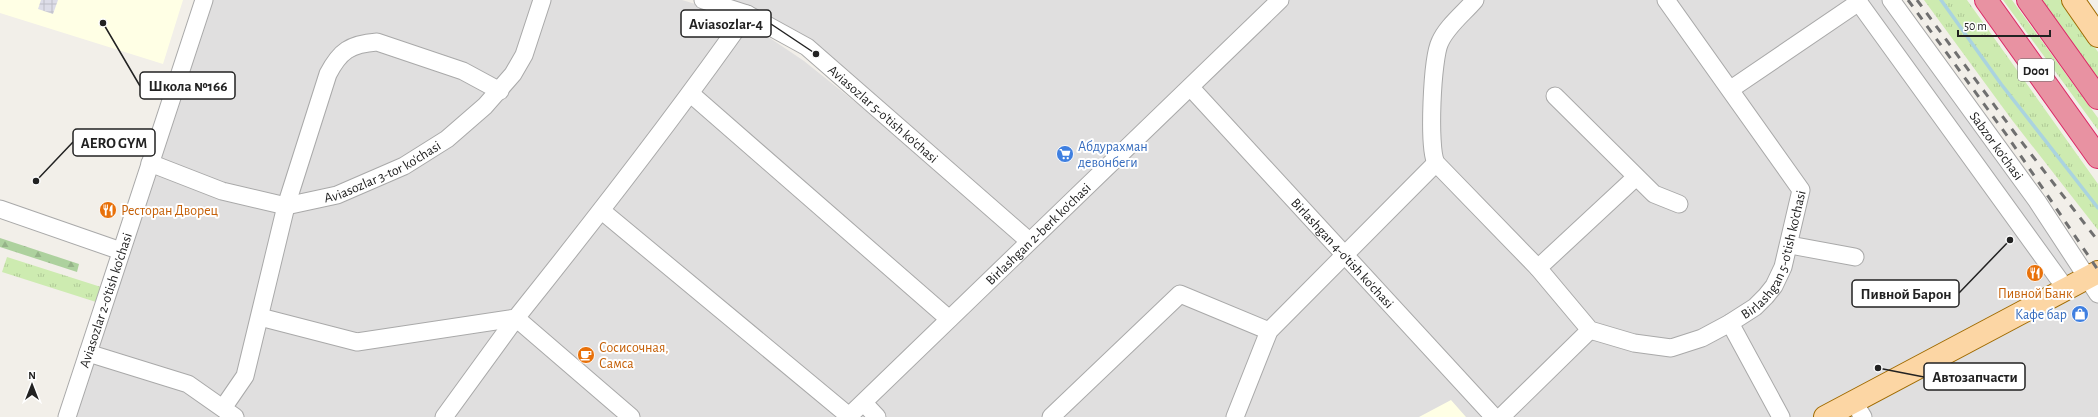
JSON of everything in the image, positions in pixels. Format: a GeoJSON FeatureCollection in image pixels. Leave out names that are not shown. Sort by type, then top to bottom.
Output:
{"type":"FeatureCollection","features":[{"type":"Feature","properties":{"kind":"highway","name":"D001"},"geometry":{"type":"LineString","coordinates":[[1986,0],[2098,157]]}},
{"type":"Feature","properties":{"kind":"highway","name":"D001"},"geometry":{"type":"LineString","coordinates":[[2028,0],[2098,98]]}},
{"type":"Feature","properties":{"kind":"main road"},"geometry":{"type":"LineString","coordinates":[[2073,0],[2098,36]]}},
{"type":"Feature","properties":{"kind":"main road"},"geometry":{"type":"LineString","coordinates":[[1825,417],[1858,409],[2066,288],[2094,281]]}},
{"type":"Feature","properties":{"kind":"street","name":"Aviasozlar 2-o'tish ko'chasi"},"geometry":{"type":"LineString","coordinates":[[67,417],[204,0]]}},
{"type":"Feature","properties":{"kind":"street","name":"Aviasozlar 3-tor ko'chasi"},"geometry":{"type":"LineString","coordinates":[[150,163],[222,191],[286,206],[337,194],[404,166],[447,138],[486,106],[513,74],[524,55],[542,0]]}},
{"type":"Feature","properties":{"kind":"street","name":"Aviasozlar 5-o'tish ko'chasi"},"geometry":{"type":"LineString","coordinates":[[703,0],[747,14],[807,47],[1028,241]]}},
{"type":"Feature","properties":{"kind":"street","name":"Birlashgan 2-berk ko'chasi"},"geometry":{"type":"LineString","coordinates":[[849,417],[1028,241],[1191,88],[1280,0]]}},
{"type":"Feature","properties":{"kind":"street"},"geometry":{"type":"LineString","coordinates":[[1476,0],[1443,36],[1437,49],[1435,64],[1432,147],[1436,163],[1538,268],[1590,330],[1501,417]]}},
{"type":"Feature","properties":{"kind":"street","name":"Birlashgan 5-o'tish ko'chasi"},"geometry":{"type":"LineString","coordinates":[[1590,330],[1634,343],[1671,348],[1702,338],[1755,307],[1774,286],[1790,245],[1801,190],[1731,89],[1666,0]]}},
{"type":"Feature","properties":{"kind":"street","name":"Sabzor ko'chasi"},"geometry":{"type":"LineString","coordinates":[[1891,0],[2011,163],[2094,281]]}},
{"type":"Feature","properties":{"kind":"street"},"geometry":{"type":"LineString","coordinates":[[1731,89],[1858,1],[2066,288]]}},
{"type":"Feature","properties":{"kind":"street"},"geometry":{"type":"LineString","coordinates":[[444,417],[516,318],[602,211],[691,94],[747,14]]}},
{"type":"Feature","properties":{"kind":"street"},"geometry":{"type":"LineString","coordinates":[[88,353],[188,384],[229,412],[245,376],[286,206],[328,74],[336,59],[348,49],[362,43],[376,42],[463,71],[500,91]]}},
{"type":"Feature","properties":{"kind":"street","name":"Birlashgan 4-o'tish ko'chasi"},"geometry":{"type":"LineString","coordinates":[[1191,88],[1494,417]]}},
{"type":"Feature","properties":{"kind":"street"},"geometry":{"type":"LineString","coordinates":[[691,94],[948,319]]}},
{"type":"Feature","properties":{"kind":"street"},"geometry":{"type":"LineString","coordinates":[[1555,96],[1654,194],[1679,204]]}},
{"type":"Feature","properties":{"kind":"street"},"geometry":{"type":"LineString","coordinates":[[1236,417],[1269,331],[1436,163]]}},
{"type":"Feature","properties":{"kind":"street"},"geometry":{"type":"LineString","coordinates":[[1538,268],[1636,177]]}},
{"type":"Feature","properties":{"kind":"street"},"geometry":{"type":"LineString","coordinates":[[0,209],[122,250]]}},
{"type":"Feature","properties":{"kind":"street"},"geometry":{"type":"LineString","coordinates":[[602,211],[849,417]]}},
{"type":"Feature","properties":{"kind":"street"},"geometry":{"type":"LineString","coordinates":[[1790,245],[1855,257]]}},
{"type":"Feature","properties":{"kind":"street"},"geometry":{"type":"LineString","coordinates":[[1052,417],[1180,294],[1269,331]]}},
{"type":"Feature","properties":{"kind":"street"},"geometry":{"type":"LineString","coordinates":[[260,317],[357,342],[516,318],[631,417]]}},
{"type":"Feature","properties":{"kind":"street"},"geometry":{"type":"LineString","coordinates":[[1730,323],[1781,417]]}},
{"type":"Feature","properties":{"kind":"street"},"geometry":{"type":"LineString","coordinates":[[864,403],[877,417]]}},
{"type":"Feature","properties":{"kind":"shaded area"},"geometry":{"type":"Polygon","coordinates":[[[0,0],[183,0],[163,64],[0,13],[0,0]]]}},
{"type":"Feature","properties":{"kind":"shaded area"},"geometry":{"type":"Polygon","coordinates":[[[41,0],[58,0],[53,14],[38,9],[41,0]]]}},
{"type":"Feature","properties":{"kind":"shaded area"},"geometry":{"type":"Polygon","coordinates":[[[210,0],[682,0],[725,13],[758,30],[804,61],[1020,234],[807,47],[703,0],[1891,0],[2098,294],[2098,417],[67,417],[210,0]]]}},
{"type":"Feature","properties":{"kind":"shaded area"},"geometry":{"type":"Polygon","coordinates":[[[1451,400],[1466,417],[1419,417],[1451,400]]]}},
{"type":"Feature","properties":{"kind":"green space"},"geometry":{"type":"Polygon","coordinates":[[[1924,0],[1967,0],[2098,184],[2098,230],[2012,120],[1924,0]]]}},
{"type":"Feature","properties":{"kind":"green space"},"geometry":{"type":"Polygon","coordinates":[[[2003,0],[2012,0],[2098,118],[2098,130],[2003,0]]]}},
{"type":"Feature","properties":{"kind":"green space"},"geometry":{"type":"Polygon","coordinates":[[[2041,0],[2061,0],[2098,52],[2098,79],[2041,0]]]}},
{"type":"Feature","properties":{"kind":"green space"},"geometry":{"type":"Polygon","coordinates":[[[0,238],[79,264],[77,272],[0,247],[0,238]]]}},
{"type":"Feature","properties":{"kind":"green space"},"geometry":{"type":"Polygon","coordinates":[[[7,257],[101,287],[96,302],[2,272],[7,257]]]}},
{"type":"Feature","properties":{"kind":"waterway"},"geometry":{"type":"LineString","coordinates":[[1941,0],[2001,84],[2098,208]]}},
{"type":"Feature","properties":{"kind":"railway"},"geometry":{"type":"LineString","coordinates":[[1908,0],[2008,137],[2098,270]]}},
{"type":"Feature","properties":{"kind":"railway"},"geometry":{"type":"LineString","coordinates":[[1917,0],[2014,132],[2098,241]]}},
{"type":"Feature","properties":{"kind":"place","name":"Школа №166"},"geometry":{"type":"Point","coordinates":[103,23]}},
{"type":"Feature","properties":{"kind":"place","name":"Aviasozlar-4"},"geometry":{"type":"Point","coordinates":[816,54]}},
{"type":"Feature","properties":{"kind":"place","name":"Абдурахман девонбеги"},"geometry":{"type":"Point","coordinates":[1065,154]}},
{"type":"Feature","properties":{"kind":"place","name":"AERO GYM"},"geometry":{"type":"Point","coordinates":[36,181]}},
{"type":"Feature","properties":{"kind":"place","name":"Ресторан Дворец"},"geometry":{"type":"Point","coordinates":[108,210]}},
{"type":"Feature","properties":{"kind":"place","name":"Пивной Барон"},"geometry":{"type":"Point","coordinates":[2010,240]}},
{"type":"Feature","properties":{"kind":"place","name":"Пивной Банк"},"geometry":{"type":"Point","coordinates":[2035,273]}},
{"type":"Feature","properties":{"kind":"place","name":"Кафе бар"},"geometry":{"type":"Point","coordinates":[2080,314]}},
{"type":"Feature","properties":{"kind":"place","name":"Сосисочная, Самса"},"geometry":{"type":"Point","coordinates":[586,355]}},
{"type":"Feature","properties":{"kind":"place","name":"Автозапчасти"},"geometry":{"type":"Point","coordinates":[1878,368]}}]}
